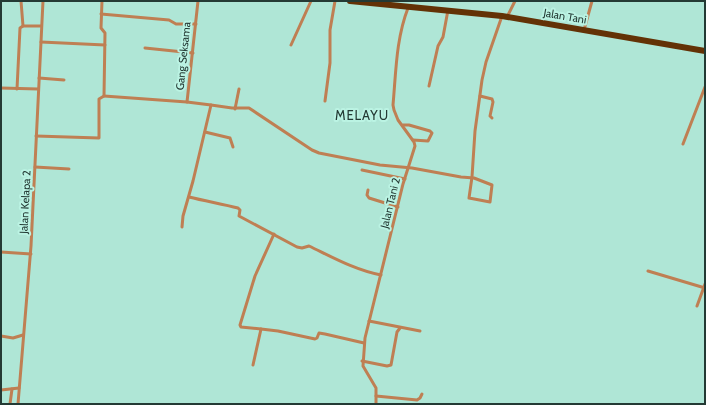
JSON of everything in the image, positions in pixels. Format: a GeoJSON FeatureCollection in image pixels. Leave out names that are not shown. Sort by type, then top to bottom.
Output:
{"type":"FeatureCollection","features":[{"type":"Feature","properties":{"kind":"highway","name":"Jalan Tani"},"geometry":{"type":"LineString","coordinates":[[350,1],[505,16],[705,51]]}},
{"type":"Feature","properties":{"kind":"street"},"geometry":{"type":"LineString","coordinates":[[17,89],[20,30],[23,26],[22,1]]}},
{"type":"Feature","properties":{"kind":"street","name":"Jalan Kelapa 2"},"geometry":{"type":"LineString","coordinates":[[18,404],[15,389],[23,335],[31,254],[42,1]]}},
{"type":"Feature","properties":{"kind":"street"},"geometry":{"type":"LineString","coordinates":[[36,136],[99,138],[99,98],[104,96],[105,32],[101,28],[102,1]]}},
{"type":"Feature","properties":{"kind":"street","name":"Gang Seksama"},"geometry":{"type":"LineString","coordinates":[[104,96],[187,102],[198,1]]}},
{"type":"Feature","properties":{"kind":"street"},"geometry":{"type":"LineString","coordinates":[[291,45],[311,1]]}},
{"type":"Feature","properties":{"kind":"street"},"geometry":{"type":"LineString","coordinates":[[325,101],[330,63],[330,30],[335,1]]}},
{"type":"Feature","properties":{"kind":"street"},"geometry":{"type":"LineString","coordinates":[[402,126],[409,125],[430,131],[432,133],[428,141],[413,140],[402,126],[395,114],[393,105],[396,63],[402,26],[414,1]]}},
{"type":"Feature","properties":{"kind":"street"},"geometry":{"type":"LineString","coordinates":[[187,102],[235,108],[249,108],[312,150],[319,153],[380,165],[461,177],[472,177],[492,185],[490,202],[469,198],[472,177],[473,143],[486,62],[505,16],[515,1]]}},
{"type":"Feature","properties":{"kind":"street"},"geometry":{"type":"LineString","coordinates":[[584,30],[592,1]]}},
{"type":"Feature","properties":{"kind":"street"},"geometry":{"type":"LineString","coordinates":[[429,86],[438,46],[444,34],[448,10]]}},
{"type":"Feature","properties":{"kind":"street"},"geometry":{"type":"LineString","coordinates":[[102,14],[169,20],[176,24],[196,24]]}},
{"type":"Feature","properties":{"kind":"street"},"geometry":{"type":"LineString","coordinates":[[23,26],[41,26]]}},
{"type":"Feature","properties":{"kind":"street"},"geometry":{"type":"LineString","coordinates":[[41,42],[105,45]]}},
{"type":"Feature","properties":{"kind":"street"},"geometry":{"type":"LineString","coordinates":[[145,48],[193,53]]}},
{"type":"Feature","properties":{"kind":"street"},"geometry":{"type":"LineString","coordinates":[[39,78],[64,80]]}},
{"type":"Feature","properties":{"kind":"street"},"geometry":{"type":"LineString","coordinates":[[683,144],[705,87]]}},
{"type":"Feature","properties":{"kind":"street"},"geometry":{"type":"LineString","coordinates":[[1,88],[38,89]]}},
{"type":"Feature","properties":{"kind":"street"},"geometry":{"type":"LineString","coordinates":[[235,108],[239,89]]}},
{"type":"Feature","properties":{"kind":"street"},"geometry":{"type":"LineString","coordinates":[[480,96],[492,99],[493,102],[490,116],[492,118]]}},
{"type":"Feature","properties":{"kind":"street"},"geometry":{"type":"LineString","coordinates":[[182,227],[211,105]]}},
{"type":"Feature","properties":{"kind":"street"},"geometry":{"type":"LineString","coordinates":[[205,132],[231,138],[232,147]]}},
{"type":"Feature","properties":{"kind":"street","name":"Jalan Tani 2"},"geometry":{"type":"LineString","coordinates":[[362,361],[364,343],[369,322],[405,179],[415,149],[415,142],[413,140]]}},
{"type":"Feature","properties":{"kind":"street"},"geometry":{"type":"LineString","coordinates":[[35,167],[69,169]]}},
{"type":"Feature","properties":{"kind":"street"},"geometry":{"type":"LineString","coordinates":[[362,170],[405,179]]}},
{"type":"Feature","properties":{"kind":"street"},"geometry":{"type":"LineString","coordinates":[[368,190],[367,195],[369,198],[398,207]]}},
{"type":"Feature","properties":{"kind":"street"},"geometry":{"type":"LineString","coordinates":[[189,197],[205,200],[222,206],[238,208],[240,210],[239,216],[300,248],[309,246],[327,256],[353,267],[381,275]]}},
{"type":"Feature","properties":{"kind":"street"},"geometry":{"type":"LineString","coordinates":[[274,234],[255,276],[240,325],[241,327],[278,331],[315,339],[319,334],[325,334],[364,343]]}},
{"type":"Feature","properties":{"kind":"street"},"geometry":{"type":"LineString","coordinates":[[1,252],[31,254]]}},
{"type":"Feature","properties":{"kind":"street"},"geometry":{"type":"LineString","coordinates":[[648,271],[705,287],[697,306]]}},
{"type":"Feature","properties":{"kind":"street"},"geometry":{"type":"LineString","coordinates":[[701,297],[705,298]]}},
{"type":"Feature","properties":{"kind":"street"},"geometry":{"type":"LineString","coordinates":[[369,322],[420,331]]}},
{"type":"Feature","properties":{"kind":"street"},"geometry":{"type":"LineString","coordinates":[[376,404],[376,388],[365,371],[362,361],[387,366],[390,365],[397,332],[400,328]]}},
{"type":"Feature","properties":{"kind":"street"},"geometry":{"type":"LineString","coordinates":[[254,365],[261,329]]}},
{"type":"Feature","properties":{"kind":"street"},"geometry":{"type":"LineString","coordinates":[[1,336],[13,338],[23,335]]}},
{"type":"Feature","properties":{"kind":"street"},"geometry":{"type":"LineString","coordinates":[[1,390],[15,389],[10,404]]}},
{"type":"Feature","properties":{"kind":"street"},"geometry":{"type":"LineString","coordinates":[[376,396],[417,400],[422,394]]}},
{"type":"Feature","properties":{"kind":"street"},"geometry":{"type":"LineString","coordinates":[[409,404],[410,399]]}},
{"type":"Feature","properties":{"kind":"district","name":"MELAYU"},"geometry":{"type":"Point","coordinates":[362,115]}}]}
